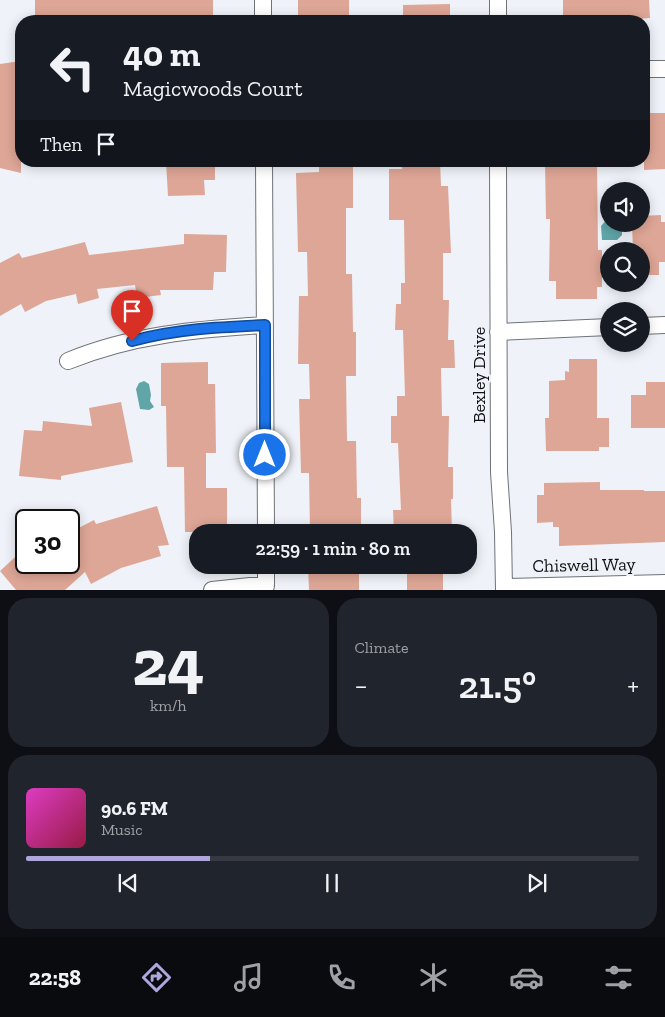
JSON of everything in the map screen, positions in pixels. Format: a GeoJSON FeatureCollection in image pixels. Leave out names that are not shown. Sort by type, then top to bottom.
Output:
{"type":"FeatureCollection","features":[{"type":"Feature","properties":{"kind":"street"},"geometry":{"type":"LineString","coordinates":[[263,0],[263,15]]}},
{"type":"Feature","properties":{"kind":"street"},"geometry":{"type":"LineString","coordinates":[[498,0],[498,15]]}},
{"type":"Feature","properties":{"kind":"street"},"geometry":{"type":"LineString","coordinates":[[650,69],[665,69]]}},
{"type":"Feature","properties":{"kind":"street"},"geometry":{"type":"LineString","coordinates":[[264,167],[266,524]]}},
{"type":"Feature","properties":{"kind":"street","name":"Bexley Drive"},"geometry":{"type":"LineString","coordinates":[[498,167],[499,472],[504,588]]}},
{"type":"Feature","properties":{"kind":"street"},"geometry":{"type":"LineString","coordinates":[[650,325],[665,324]]}},
{"type":"Feature","properties":{"kind":"street"},"geometry":{"type":"LineString","coordinates":[[68,362],[93,351],[146,337],[206,329],[265,325]]}},
{"type":"Feature","properties":{"kind":"street"},"geometry":{"type":"LineString","coordinates":[[498,332],[600,327]]}},
{"type":"Feature","properties":{"kind":"street"},"geometry":{"type":"LineString","coordinates":[[212,590],[242,586],[266,586],[266,574]]}},
{"type":"Feature","properties":{"kind":"street","name":"Chiswell Way"},"geometry":{"type":"LineString","coordinates":[[504,588],[665,583]]}},
{"type":"Feature","properties":{"kind":"water"},"geometry":{"type":"Polygon","coordinates":[[[601,232],[622,232],[622,235],[617,240],[602,240],[601,232]]]}},
{"type":"Feature","properties":{"kind":"water"},"geometry":{"type":"Polygon","coordinates":[[[144,381],[149,384],[150,401],[154,407],[149,410],[140,409],[136,389],[139,383],[144,381]]]}},
{"type":"Feature","properties":{"kind":"building"},"geometry":{"type":"Polygon","coordinates":[[[35,0],[213,0],[213,15],[35,15],[35,0]]]}},
{"type":"Feature","properties":{"kind":"building"},"geometry":{"type":"Polygon","coordinates":[[[298,0],[349,0],[349,15],[298,15],[298,0]]]}},
{"type":"Feature","properties":{"kind":"building"},"geometry":{"type":"Polygon","coordinates":[[[563,0],[649,0],[650,15],[563,15],[563,0]]]}},
{"type":"Feature","properties":{"kind":"building"},"geometry":{"type":"Polygon","coordinates":[[[450,4],[450,15],[403,15],[403,5],[450,4]]]}},
{"type":"Feature","properties":{"kind":"building"},"geometry":{"type":"Polygon","coordinates":[[[15,62],[15,167],[21,167],[21,173],[0,168],[0,64],[15,62]]]}},
{"type":"Feature","properties":{"kind":"building"},"geometry":{"type":"Polygon","coordinates":[[[650,113],[665,113],[665,169],[644,170],[644,167],[650,167],[650,113]]]}},
{"type":"Feature","properties":{"kind":"building"},"geometry":{"type":"Polygon","coordinates":[[[166,167],[215,167],[215,180],[204,180],[205,195],[168,196],[166,167]]]}},
{"type":"Feature","properties":{"kind":"building"},"geometry":{"type":"Polygon","coordinates":[[[319,167],[353,167],[353,208],[346,208],[346,274],[352,274],[353,332],[356,332],[356,376],[346,376],[347,441],[356,441],[357,498],[361,498],[361,524],[310,524],[309,473],[301,473],[299,399],[310,399],[309,364],[298,364],[299,296],[308,296],[307,252],[298,252],[296,173],[319,172],[319,167]]]}},
{"type":"Feature","properties":{"kind":"building"},"geometry":{"type":"Polygon","coordinates":[[[402,167],[440,167],[441,186],[448,186],[451,253],[443,253],[443,300],[449,300],[448,340],[454,340],[455,368],[441,368],[442,416],[449,416],[448,467],[453,467],[452,524],[394,524],[393,510],[401,510],[398,443],[391,443],[391,416],[397,416],[397,396],[405,396],[403,330],[395,330],[396,304],[401,304],[401,283],[405,283],[404,220],[389,220],[389,169],[402,169],[402,167]]]}},
{"type":"Feature","properties":{"kind":"building"},"geometry":{"type":"Polygon","coordinates":[[[545,167],[597,167],[600,287],[597,287],[597,299],[556,299],[556,281],[549,281],[550,219],[546,219],[545,167]]]}},
{"type":"Feature","properties":{"kind":"building"},"geometry":{"type":"Polygon","coordinates":[[[661,215],[661,222],[665,222],[665,262],[659,262],[659,275],[650,275],[650,242],[633,242],[632,232],[650,232],[650,216],[661,215]]]}},
{"type":"Feature","properties":{"kind":"building"},"geometry":{"type":"Polygon","coordinates":[[[184,234],[227,235],[226,272],[214,272],[213,290],[160,290],[161,295],[137,298],[135,285],[97,289],[99,298],[78,304],[76,294],[46,301],[25,312],[21,304],[0,316],[0,263],[19,253],[22,258],[85,242],[89,255],[184,244],[184,234]]]}},
{"type":"Feature","properties":{"kind":"building"},"geometry":{"type":"Polygon","coordinates":[[[569,359],[597,359],[597,418],[609,418],[609,447],[599,447],[599,451],[546,451],[545,418],[549,418],[549,381],[565,380],[565,371],[569,372],[569,359]]]}},
{"type":"Feature","properties":{"kind":"building"},"geometry":{"type":"Polygon","coordinates":[[[208,362],[208,384],[215,384],[216,453],[206,453],[206,488],[227,488],[227,524],[189,524],[189,532],[185,532],[184,467],[167,467],[166,406],[161,406],[161,363],[208,362]]]}},
{"type":"Feature","properties":{"kind":"building"},"geometry":{"type":"Polygon","coordinates":[[[646,382],[665,382],[665,428],[631,428],[631,395],[646,395],[646,382]]]}},
{"type":"Feature","properties":{"kind":"building"},"geometry":{"type":"Polygon","coordinates":[[[121,402],[133,462],[61,476],[61,480],[19,476],[24,430],[42,431],[43,421],[92,426],[89,408],[121,402]]]}},
{"type":"Feature","properties":{"kind":"building"},"geometry":{"type":"Polygon","coordinates":[[[600,482],[600,490],[665,491],[665,542],[559,546],[559,527],[553,527],[553,522],[537,523],[537,495],[544,495],[544,483],[600,482]]]}},
{"type":"Feature","properties":{"kind":"building"},"geometry":{"type":"Polygon","coordinates":[[[157,506],[169,545],[158,546],[161,556],[121,568],[91,584],[85,572],[65,590],[16,590],[0,571],[15,557],[15,574],[80,574],[80,527],[94,520],[96,524],[157,506]]]}},
{"type":"Feature","properties":{"kind":"building"},"geometry":{"type":"Polygon","coordinates":[[[308,574],[359,574],[359,590],[309,590],[308,574]]]}},
{"type":"Feature","properties":{"kind":"building"},"geometry":{"type":"Polygon","coordinates":[[[407,574],[443,574],[443,590],[407,590],[407,574]]]}},
{"type":"Feature","properties":{"kind":"route"},"geometry":{"type":"LineString","coordinates":[[132,341],[146,337],[206,329],[265,325],[265,455]]}}]}
